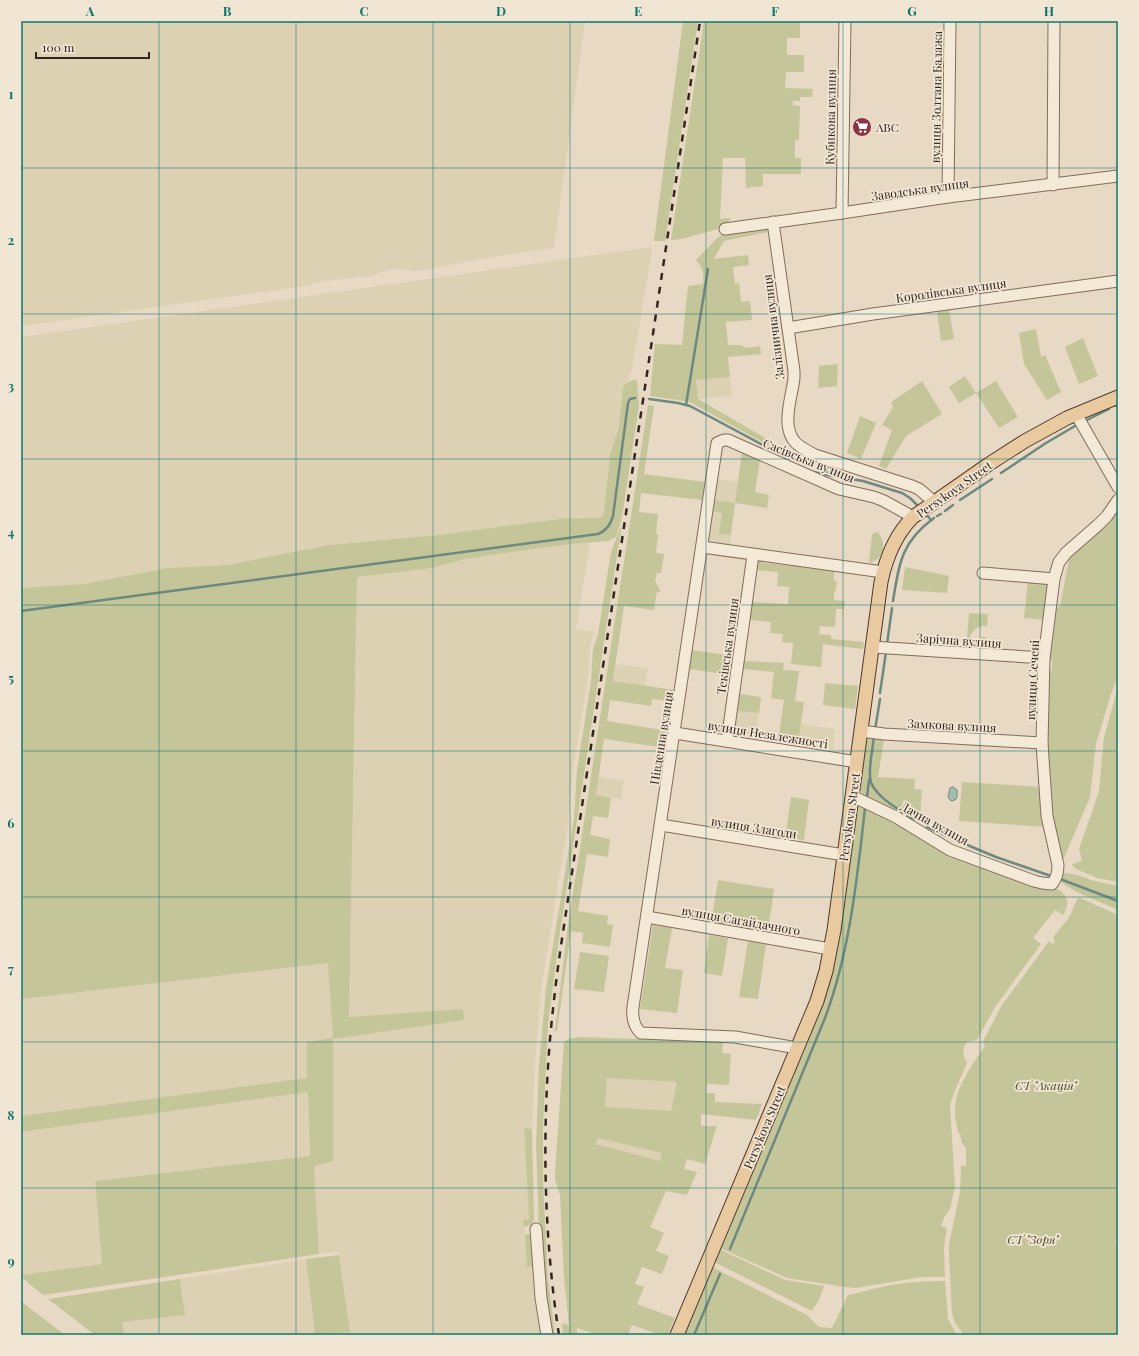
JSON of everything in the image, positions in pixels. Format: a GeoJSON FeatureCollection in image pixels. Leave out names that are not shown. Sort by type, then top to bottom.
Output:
{"type":"FeatureCollection","features":[{"type":"Feature","properties":{"kind":"main road","name":"Persykova Street"},"geometry":{"type":"LineString","coordinates":[[677,1335],[821,990],[830,949],[844,855],[884,567],[893,545],[913,517],[1008,452],[1076,414],[1118,397]]}},
{"type":"Feature","properties":{"kind":"street","name":"Кубикова вулиця"},"geometry":{"type":"LineString","coordinates":[[842,213],[845,21]]}},
{"type":"Feature","properties":{"kind":"street","name":"вулиця Золтана Балажа"},"geometry":{"type":"LineString","coordinates":[[948,197],[950,21]]}},
{"type":"Feature","properties":{"kind":"street"},"geometry":{"type":"LineString","coordinates":[[1053,185],[1054,21]]}},
{"type":"Feature","properties":{"kind":"street","name":"Заводська вулиця"},"geometry":{"type":"LineString","coordinates":[[725,229],[948,197],[1118,176]]}},
{"type":"Feature","properties":{"kind":"street","name":"Залізнична вулиця"},"geometry":{"type":"LineString","coordinates":[[773,222],[794,371],[788,422],[792,438],[803,448],[815,455],[912,486],[919,489],[934,502]]}},
{"type":"Feature","properties":{"kind":"street","name":"Королівська вулиця"},"geometry":{"type":"LineString","coordinates":[[788,328],[873,314],[1118,281]]}},
{"type":"Feature","properties":{"kind":"street"},"geometry":{"type":"LineString","coordinates":[[1076,414],[1118,487]]}},
{"type":"Feature","properties":{"kind":"street","name":"Сасівська вулиця"},"geometry":{"type":"LineString","coordinates":[[717,443],[728,440],[839,489],[874,497],[884,501],[913,517]]}},
{"type":"Feature","properties":{"kind":"street","name":"Південна вулиця"},"geometry":{"type":"LineString","coordinates":[[717,443],[647,917],[632,1007],[636,1029],[641,1033],[735,1037],[796,1048]]}},
{"type":"Feature","properties":{"kind":"street","name":"вулиця Сечені"},"geometry":{"type":"LineString","coordinates":[[1052,884],[1056,877],[1058,865],[1047,816],[1042,743],[1044,658],[1054,578],[1059,562],[1066,553],[1107,516],[1118,500]]}},
{"type":"Feature","properties":{"kind":"street"},"geometry":{"type":"LineString","coordinates":[[702,548],[869,570],[884,567]]}},
{"type":"Feature","properties":{"kind":"street","name":"Теківська вулиця"},"geometry":{"type":"LineString","coordinates":[[727,741],[753,555]]}},
{"type":"Feature","properties":{"kind":"street"},"geometry":{"type":"LineString","coordinates":[[983,573],[1054,578]]}},
{"type":"Feature","properties":{"kind":"street","name":"Зарічна вулиця"},"geometry":{"type":"LineString","coordinates":[[872,647],[1044,658]]}},
{"type":"Feature","properties":{"kind":"street","name":"Замкова вулиця"},"geometry":{"type":"LineString","coordinates":[[861,731],[884,734],[1042,743]]}},
{"type":"Feature","properties":{"kind":"street","name":"вулиця Незалежності"},"geometry":{"type":"LineString","coordinates":[[674,733],[857,762]]}},
{"type":"Feature","properties":{"kind":"street","name":"Дачна вулиця"},"geometry":{"type":"LineString","coordinates":[[852,796],[884,811],[950,850],[1034,881],[1052,884]]}},
{"type":"Feature","properties":{"kind":"street","name":"вулиця Злагоди"},"geometry":{"type":"LineString","coordinates":[[660,825],[844,855]]}},
{"type":"Feature","properties":{"kind":"street","name":"вулиця Сагайдачного"},"geometry":{"type":"LineString","coordinates":[[647,917],[830,949]]}},
{"type":"Feature","properties":{"kind":"street"},"geometry":{"type":"LineString","coordinates":[[536,1230],[541,1298],[547,1335]]}},
{"type":"Feature","properties":{"kind":"shaded area"},"geometry":{"type":"Polygon","coordinates":[[[21,21],[585,21],[554,248],[505,255],[424,270],[416,271],[393,269],[366,277],[322,281],[306,286],[21,326],[21,21]]]}},
{"type":"Feature","properties":{"kind":"shaded area"},"geometry":{"type":"Polygon","coordinates":[[[651,247],[652,251],[632,368],[628,381],[623,388],[619,426],[610,455],[604,512],[602,517],[592,519],[577,517],[438,535],[329,545],[228,565],[167,568],[84,584],[21,588],[21,337],[651,247]]]}},
{"type":"Feature","properties":{"kind":"shaded area"},"geometry":{"type":"Polygon","coordinates":[[[730,377],[732,396],[698,399],[696,380],[730,377]]]}},
{"type":"Feature","properties":{"kind":"shaded area"},"geometry":{"type":"Polygon","coordinates":[[[718,479],[738,482],[735,503],[715,500],[718,479]]]}},
{"type":"Feature","properties":{"kind":"shaded area"},"geometry":{"type":"Polygon","coordinates":[[[713,511],[722,512],[719,533],[731,535],[730,545],[708,542],[713,511]]]}},
{"type":"Feature","properties":{"kind":"shaded area"},"geometry":{"type":"Polygon","coordinates":[[[590,543],[576,630],[594,631],[590,646],[588,677],[573,768],[567,833],[541,990],[535,1061],[532,1129],[524,1129],[529,1219],[524,1220],[527,1267],[536,1266],[545,1335],[318,1335],[350,1332],[339,1252],[319,1254],[308,1078],[21,1116],[21,999],[329,963],[333,1039],[463,1009],[349,1018],[357,577],[432,568],[465,559],[526,550],[590,543]]]}},
{"type":"Feature","properties":{"kind":"shaded area"},"geometry":{"type":"Polygon","coordinates":[[[616,664],[648,668],[645,686],[613,681],[616,664]]]}},
{"type":"Feature","properties":{"kind":"shaded area"},"geometry":{"type":"Polygon","coordinates":[[[737,711],[759,713],[755,739],[734,735],[737,711]]]}},
{"type":"Feature","properties":{"kind":"shaded area"},"geometry":{"type":"Polygon","coordinates":[[[801,724],[835,729],[833,750],[798,745],[801,724]]]}},
{"type":"Feature","properties":{"kind":"shaded area"},"geometry":{"type":"Polygon","coordinates":[[[598,777],[624,780],[621,799],[596,795],[598,777]]]}},
{"type":"Feature","properties":{"kind":"shaded area"},"geometry":{"type":"Polygon","coordinates":[[[953,787],[957,790],[957,797],[955,800],[951,801],[948,797],[950,788],[953,787]]]}},
{"type":"Feature","properties":{"kind":"shaded area"},"geometry":{"type":"Polygon","coordinates":[[[607,1078],[677,1082],[671,1111],[605,1108],[607,1078]]]}},
{"type":"Feature","properties":{"kind":"shaded area"},"geometry":{"type":"Polygon","coordinates":[[[308,1092],[310,1156],[95,1181],[102,1264],[21,1275],[21,1132],[308,1092]]]}},
{"type":"Feature","properties":{"kind":"shaded area"},"geometry":{"type":"Polygon","coordinates":[[[597,1138],[661,1153],[659,1162],[596,1144],[597,1138]]]}},
{"type":"Feature","properties":{"kind":"shaded area"},"geometry":{"type":"Polygon","coordinates":[[[306,1259],[315,1335],[124,1335],[122,1322],[185,1315],[180,1279],[306,1259]]]}},
{"type":"Feature","properties":{"kind":"green space"},"geometry":{"type":"Polygon","coordinates":[[[683,21],[698,21],[665,241],[654,241],[683,21]]]}},
{"type":"Feature","properties":{"kind":"green space"},"geometry":{"type":"Polygon","coordinates":[[[704,21],[800,22],[800,38],[787,38],[787,55],[804,55],[804,72],[786,72],[785,88],[813,89],[812,97],[800,97],[800,101],[793,101],[793,105],[800,106],[799,140],[795,141],[795,158],[801,158],[801,174],[763,174],[763,186],[746,188],[745,158],[723,158],[720,219],[731,218],[725,227],[682,239],[671,240],[704,21]]]}},
{"type":"Feature","properties":{"kind":"green space"},"geometry":{"type":"Polygon","coordinates":[[[767,226],[768,232],[724,241],[714,259],[748,255],[749,265],[733,267],[735,284],[739,283],[741,302],[750,301],[752,320],[726,322],[728,345],[741,345],[746,348],[760,346],[761,354],[728,357],[730,377],[696,380],[698,399],[774,443],[773,448],[690,402],[650,396],[655,344],[682,345],[688,286],[703,284],[702,271],[696,260],[715,240],[724,233],[767,226]]]}},
{"type":"Feature","properties":{"kind":"green space"},"geometry":{"type":"Polygon","coordinates":[[[949,310],[954,339],[941,341],[937,312],[949,310]]]}},
{"type":"Feature","properties":{"kind":"green space"},"geometry":{"type":"Polygon","coordinates":[[[1036,329],[1041,357],[1045,355],[1061,392],[1047,400],[1024,364],[1019,333],[1036,329]]]}},
{"type":"Feature","properties":{"kind":"green space"},"geometry":{"type":"Polygon","coordinates":[[[1083,338],[1098,376],[1079,384],[1065,347],[1083,338]]]}},
{"type":"Feature","properties":{"kind":"green space"},"geometry":{"type":"Polygon","coordinates":[[[838,364],[837,386],[818,388],[819,366],[838,364]]]}},
{"type":"Feature","properties":{"kind":"green space"},"geometry":{"type":"Polygon","coordinates":[[[965,376],[976,393],[959,403],[949,387],[965,376]]]}},
{"type":"Feature","properties":{"kind":"green space"},"geometry":{"type":"Polygon","coordinates":[[[633,380],[637,380],[639,405],[622,517],[616,537],[608,541],[526,550],[465,559],[432,568],[357,577],[349,1017],[463,1009],[464,1020],[333,1039],[333,1161],[314,1166],[319,1254],[43,1295],[21,1277],[21,1275],[102,1264],[95,1181],[310,1156],[308,1092],[21,1132],[21,1116],[307,1078],[307,1042],[333,1038],[328,963],[21,999],[21,588],[84,584],[167,568],[228,565],[329,545],[438,535],[568,518],[602,517],[604,512],[610,455],[619,426],[623,388],[625,384],[633,380]]]}},
{"type":"Feature","properties":{"kind":"green space"},"geometry":{"type":"Polygon","coordinates":[[[922,381],[942,414],[906,436],[886,469],[879,466],[892,430],[882,425],[893,407],[891,402],[922,381]]]}},
{"type":"Feature","properties":{"kind":"green space"},"geometry":{"type":"Polygon","coordinates":[[[996,381],[1018,417],[999,428],[976,393],[996,381]]]}},
{"type":"Feature","properties":{"kind":"green space"},"geometry":{"type":"Polygon","coordinates":[[[648,405],[654,406],[644,474],[705,482],[702,500],[641,493],[639,512],[658,514],[656,553],[664,554],[661,573],[657,573],[655,581],[661,592],[657,592],[654,610],[624,606],[613,681],[674,690],[673,701],[652,699],[651,706],[610,700],[607,721],[668,731],[666,748],[604,739],[596,795],[611,798],[608,818],[593,816],[590,835],[610,839],[608,857],[587,854],[578,911],[608,916],[607,924],[613,925],[610,947],[582,943],[583,933],[571,931],[557,1031],[555,1031],[567,932],[648,405]]]}},
{"type":"Feature","properties":{"kind":"green space"},"geometry":{"type":"Polygon","coordinates":[[[860,416],[876,423],[861,459],[847,453],[860,416]]]}},
{"type":"Feature","properties":{"kind":"green space"},"geometry":{"type":"Polygon","coordinates":[[[742,452],[760,460],[755,492],[769,495],[767,508],[735,503],[742,452]]]}},
{"type":"Feature","properties":{"kind":"green space"},"geometry":{"type":"Polygon","coordinates":[[[715,500],[735,503],[731,535],[719,534],[722,513],[713,511],[715,500]]]}},
{"type":"Feature","properties":{"kind":"green space"},"geometry":{"type":"Polygon","coordinates":[[[1118,508],[1118,677],[1111,694],[1096,744],[1090,797],[1064,858],[1062,859],[1051,822],[1049,766],[1047,766],[1049,671],[1052,671],[1052,661],[1049,660],[1053,621],[1056,607],[1060,607],[1069,558],[1118,508]]]}},
{"type":"Feature","properties":{"kind":"green space"},"geometry":{"type":"Polygon","coordinates":[[[622,523],[559,939],[548,1024],[543,1126],[543,1180],[548,1278],[555,1335],[550,1335],[539,1230],[536,1145],[539,1065],[546,988],[574,818],[577,770],[591,681],[593,649],[598,634],[611,552],[622,523]]]}},
{"type":"Feature","properties":{"kind":"green space"},"geometry":{"type":"Polygon","coordinates":[[[878,532],[883,542],[883,550],[878,558],[869,563],[872,534],[878,532]]]}},
{"type":"Feature","properties":{"kind":"green space"},"geometry":{"type":"Polygon","coordinates":[[[758,562],[834,571],[834,581],[837,581],[836,591],[834,591],[834,600],[845,601],[844,609],[836,609],[835,627],[820,626],[819,634],[831,635],[831,639],[864,642],[863,649],[823,644],[821,667],[791,664],[793,643],[782,642],[783,634],[770,633],[771,622],[750,620],[752,602],[788,604],[789,587],[777,586],[778,572],[756,570],[758,562]]]}},
{"type":"Feature","properties":{"kind":"green space"},"geometry":{"type":"Polygon","coordinates":[[[905,567],[949,576],[947,593],[902,590],[905,567]]]}},
{"type":"Feature","properties":{"kind":"green space"},"geometry":{"type":"Polygon","coordinates":[[[1028,579],[1051,581],[1046,620],[1024,618],[1028,579]]]}},
{"type":"Feature","properties":{"kind":"green space"},"geometry":{"type":"Polygon","coordinates":[[[969,613],[988,614],[987,626],[982,626],[974,630],[970,636],[966,650],[969,613]]]}},
{"type":"Feature","properties":{"kind":"green space"},"geometry":{"type":"Polygon","coordinates":[[[982,637],[986,637],[985,651],[976,648],[977,642],[982,637]]]}},
{"type":"Feature","properties":{"kind":"green space"},"geometry":{"type":"Polygon","coordinates":[[[692,650],[734,656],[731,675],[689,669],[692,650]]]}},
{"type":"Feature","properties":{"kind":"green space"},"geometry":{"type":"Polygon","coordinates":[[[744,661],[784,663],[783,670],[799,671],[795,701],[804,702],[798,745],[778,742],[784,700],[771,698],[774,672],[743,669],[744,661]]]}},
{"type":"Feature","properties":{"kind":"green space"},"geometry":{"type":"Polygon","coordinates":[[[825,683],[858,686],[855,709],[823,705],[825,683]]]}},
{"type":"Feature","properties":{"kind":"green space"},"geometry":{"type":"Polygon","coordinates":[[[1118,687],[1118,882],[1097,878],[1074,868],[1072,864],[1082,861],[1079,849],[1099,791],[1104,737],[1118,687]]]}},
{"type":"Feature","properties":{"kind":"green space"},"geometry":{"type":"Polygon","coordinates":[[[740,694],[761,697],[759,713],[737,711],[740,694]]]}},
{"type":"Feature","properties":{"kind":"green space"},"geometry":{"type":"Polygon","coordinates":[[[868,737],[884,739],[878,777],[915,779],[914,789],[922,790],[920,818],[916,816],[913,821],[864,796],[860,791],[866,740],[868,737]]]}},
{"type":"Feature","properties":{"kind":"green space"},"geometry":{"type":"Polygon","coordinates":[[[962,782],[1043,787],[1047,827],[959,821],[962,782]]]}},
{"type":"Feature","properties":{"kind":"green space"},"geometry":{"type":"Polygon","coordinates":[[[791,797],[809,800],[804,840],[785,838],[791,797]]]}},
{"type":"Feature","properties":{"kind":"green space"},"geometry":{"type":"Polygon","coordinates":[[[860,805],[914,830],[1061,891],[1066,897],[1067,903],[1063,915],[1055,910],[1033,938],[1041,944],[995,1007],[977,1040],[967,1042],[963,1050],[967,1063],[950,1105],[955,1186],[950,1209],[941,1226],[947,1228],[944,1247],[945,1277],[922,1277],[856,1288],[787,1278],[720,1248],[815,1016],[856,808],[860,805]]]}},
{"type":"Feature","properties":{"kind":"green space"},"geometry":{"type":"Polygon","coordinates":[[[1066,873],[1118,886],[1118,910],[1079,893],[1063,884],[1060,879],[1062,874],[1066,873]]]}},
{"type":"Feature","properties":{"kind":"green space"},"geometry":{"type":"Polygon","coordinates":[[[718,880],[774,889],[768,932],[711,922],[718,880]]]}},
{"type":"Feature","properties":{"kind":"green space"},"geometry":{"type":"Polygon","coordinates":[[[1078,897],[1118,915],[1118,1240],[1116,1239],[1115,1242],[1118,1244],[1118,1335],[964,1335],[955,1323],[952,1313],[949,1255],[949,1244],[960,1192],[961,1166],[966,1166],[966,1148],[962,1143],[960,1135],[963,1135],[959,1134],[955,1116],[958,1093],[970,1068],[985,1046],[983,1043],[984,1039],[1002,1005],[1049,941],[1053,944],[1055,942],[1053,937],[1069,918],[1078,897]]]}},
{"type":"Feature","properties":{"kind":"green space"},"geometry":{"type":"Polygon","coordinates":[[[653,925],[672,928],[665,968],[683,970],[677,1013],[640,1009],[653,925]]]}},
{"type":"Feature","properties":{"kind":"green space"},"geometry":{"type":"Polygon","coordinates":[[[709,935],[728,938],[722,976],[704,973],[709,935]]]}},
{"type":"Feature","properties":{"kind":"green space"},"geometry":{"type":"Polygon","coordinates":[[[748,941],[766,944],[758,999],[739,997],[748,941]]]}},
{"type":"Feature","properties":{"kind":"green space"},"geometry":{"type":"Polygon","coordinates":[[[580,952],[609,956],[604,992],[574,989],[580,952]]]}},
{"type":"Feature","properties":{"kind":"green space"},"geometry":{"type":"Polygon","coordinates":[[[580,1037],[723,1042],[722,1053],[731,1054],[729,1085],[707,1084],[706,1093],[715,1093],[715,1102],[762,1104],[756,1120],[701,1114],[701,1126],[717,1126],[705,1164],[687,1159],[684,1169],[697,1172],[687,1195],[666,1191],[650,1227],[664,1233],[656,1251],[669,1256],[662,1274],[642,1267],[635,1284],[644,1287],[637,1304],[675,1318],[668,1335],[660,1335],[632,1325],[628,1335],[599,1335],[577,1328],[577,1335],[563,1335],[562,1323],[569,1325],[564,1278],[560,1195],[555,1180],[555,1172],[564,1042],[568,1039],[580,1037]],[[607,1078],[605,1107],[671,1111],[677,1082],[607,1078]],[[598,1138],[596,1144],[660,1161],[661,1153],[598,1138]]]}},
{"type":"Feature","properties":{"kind":"green space"},"geometry":{"type":"Polygon","coordinates":[[[524,1128],[532,1129],[534,1221],[532,1224],[524,1227],[523,1220],[529,1219],[524,1128]]]}},
{"type":"Feature","properties":{"kind":"green space"},"geometry":{"type":"Polygon","coordinates":[[[525,1234],[534,1234],[536,1266],[527,1267],[525,1234]]]}},
{"type":"Feature","properties":{"kind":"green space"},"geometry":{"type":"Polygon","coordinates":[[[719,1249],[785,1280],[824,1286],[819,1300],[812,1311],[714,1262],[719,1249]]]}},
{"type":"Feature","properties":{"kind":"green space"},"geometry":{"type":"Polygon","coordinates":[[[339,1255],[350,1332],[315,1335],[306,1259],[339,1255]]]}},
{"type":"Feature","properties":{"kind":"green space"},"geometry":{"type":"Polygon","coordinates":[[[712,1267],[807,1315],[819,1327],[832,1328],[848,1295],[898,1284],[945,1281],[948,1319],[957,1335],[683,1335],[712,1267]]]}},
{"type":"Feature","properties":{"kind":"green space"},"geometry":{"type":"Polygon","coordinates":[[[180,1279],[185,1315],[122,1322],[124,1335],[95,1335],[48,1299],[180,1279]]]}},
{"type":"Feature","properties":{"kind":"green space"},"geometry":{"type":"Polygon","coordinates":[[[21,1301],[27,1306],[65,1335],[21,1335],[21,1301]]]}},
{"type":"Feature","properties":{"kind":"waterway"},"geometry":{"type":"LineString","coordinates":[[686,405],[708,269]]}},
{"type":"Feature","properties":{"kind":"waterway"},"geometry":{"type":"LineString","coordinates":[[21,611],[598,534],[608,527],[613,516],[628,403],[630,399],[635,398]]}},
{"type":"Feature","properties":{"kind":"waterway"},"geometry":{"type":"LineString","coordinates":[[649,399],[690,406],[787,458]]}},
{"type":"Feature","properties":{"kind":"waterway"},"geometry":{"type":"LineString","coordinates":[[1087,420],[1109,409]]}},
{"type":"Feature","properties":{"kind":"waterway"},"geometry":{"type":"LineString","coordinates":[[1001,473],[1075,426]]}},
{"type":"Feature","properties":{"kind":"waterway"},"geometry":{"type":"LineString","coordinates":[[814,472],[863,481],[902,493],[910,498],[919,507]]}},
{"type":"Feature","properties":{"kind":"waterway"},"geometry":{"type":"LineString","coordinates":[[960,500],[992,479]]}},
{"type":"Feature","properties":{"kind":"waterway"},"geometry":{"type":"LineString","coordinates":[[945,511],[953,505]]}},
{"type":"Feature","properties":{"kind":"waterway"},"geometry":{"type":"LineString","coordinates":[[926,514],[931,520]]}},
{"type":"Feature","properties":{"kind":"waterway"},"geometry":{"type":"LineString","coordinates":[[937,516],[941,514]]}},
{"type":"Feature","properties":{"kind":"waterway"},"geometry":{"type":"LineString","coordinates":[[893,601],[897,576],[903,555],[915,536],[934,518]]}},
{"type":"Feature","properties":{"kind":"waterway"},"geometry":{"type":"LineString","coordinates":[[887,644],[892,608]]}},
{"type":"Feature","properties":{"kind":"waterway"},"geometry":{"type":"LineString","coordinates":[[880,693],[886,652]]}},
{"type":"Feature","properties":{"kind":"waterway"},"geometry":{"type":"LineString","coordinates":[[875,730],[880,699]]}},
{"type":"Feature","properties":{"kind":"waterway"},"geometry":{"type":"LineString","coordinates":[[874,735],[870,766],[871,783],[880,796],[914,819]]}},
{"type":"Feature","properties":{"kind":"waterway"},"geometry":{"type":"LineString","coordinates":[[867,797],[869,780]]}},
{"type":"Feature","properties":{"kind":"waterway"},"geometry":{"type":"LineString","coordinates":[[730,1249],[834,993],[847,941],[865,808]]}},
{"type":"Feature","properties":{"kind":"waterway"},"geometry":{"type":"LineString","coordinates":[[927,827],[947,836]]}},
{"type":"Feature","properties":{"kind":"waterway"},"geometry":{"type":"LineString","coordinates":[[953,839],[996,857],[1051,876]]}},
{"type":"Feature","properties":{"kind":"waterway"},"geometry":{"type":"LineString","coordinates":[[1060,879],[1118,901]]}},
{"type":"Feature","properties":{"kind":"waterway"},"geometry":{"type":"LineString","coordinates":[[694,1335],[720,1274]]}},
{"type":"Feature","properties":{"kind":"railway"},"geometry":{"type":"LineString","coordinates":[[559,1335],[547,1225],[545,1150],[547,1076],[552,1014],[700,21]]}},
{"type":"Feature","properties":{"kind":"place","name":"ABC"},"geometry":{"type":"Point","coordinates":[862,127]}},
{"type":"Feature","properties":{"kind":"park label","name":"СТ \"Акація\""},"geometry":{"type":"Point","coordinates":[1046,1085]}},
{"type":"Feature","properties":{"kind":"park label","name":"СТ \"Зоря\""},"geometry":{"type":"Point","coordinates":[1033,1239]}}]}
